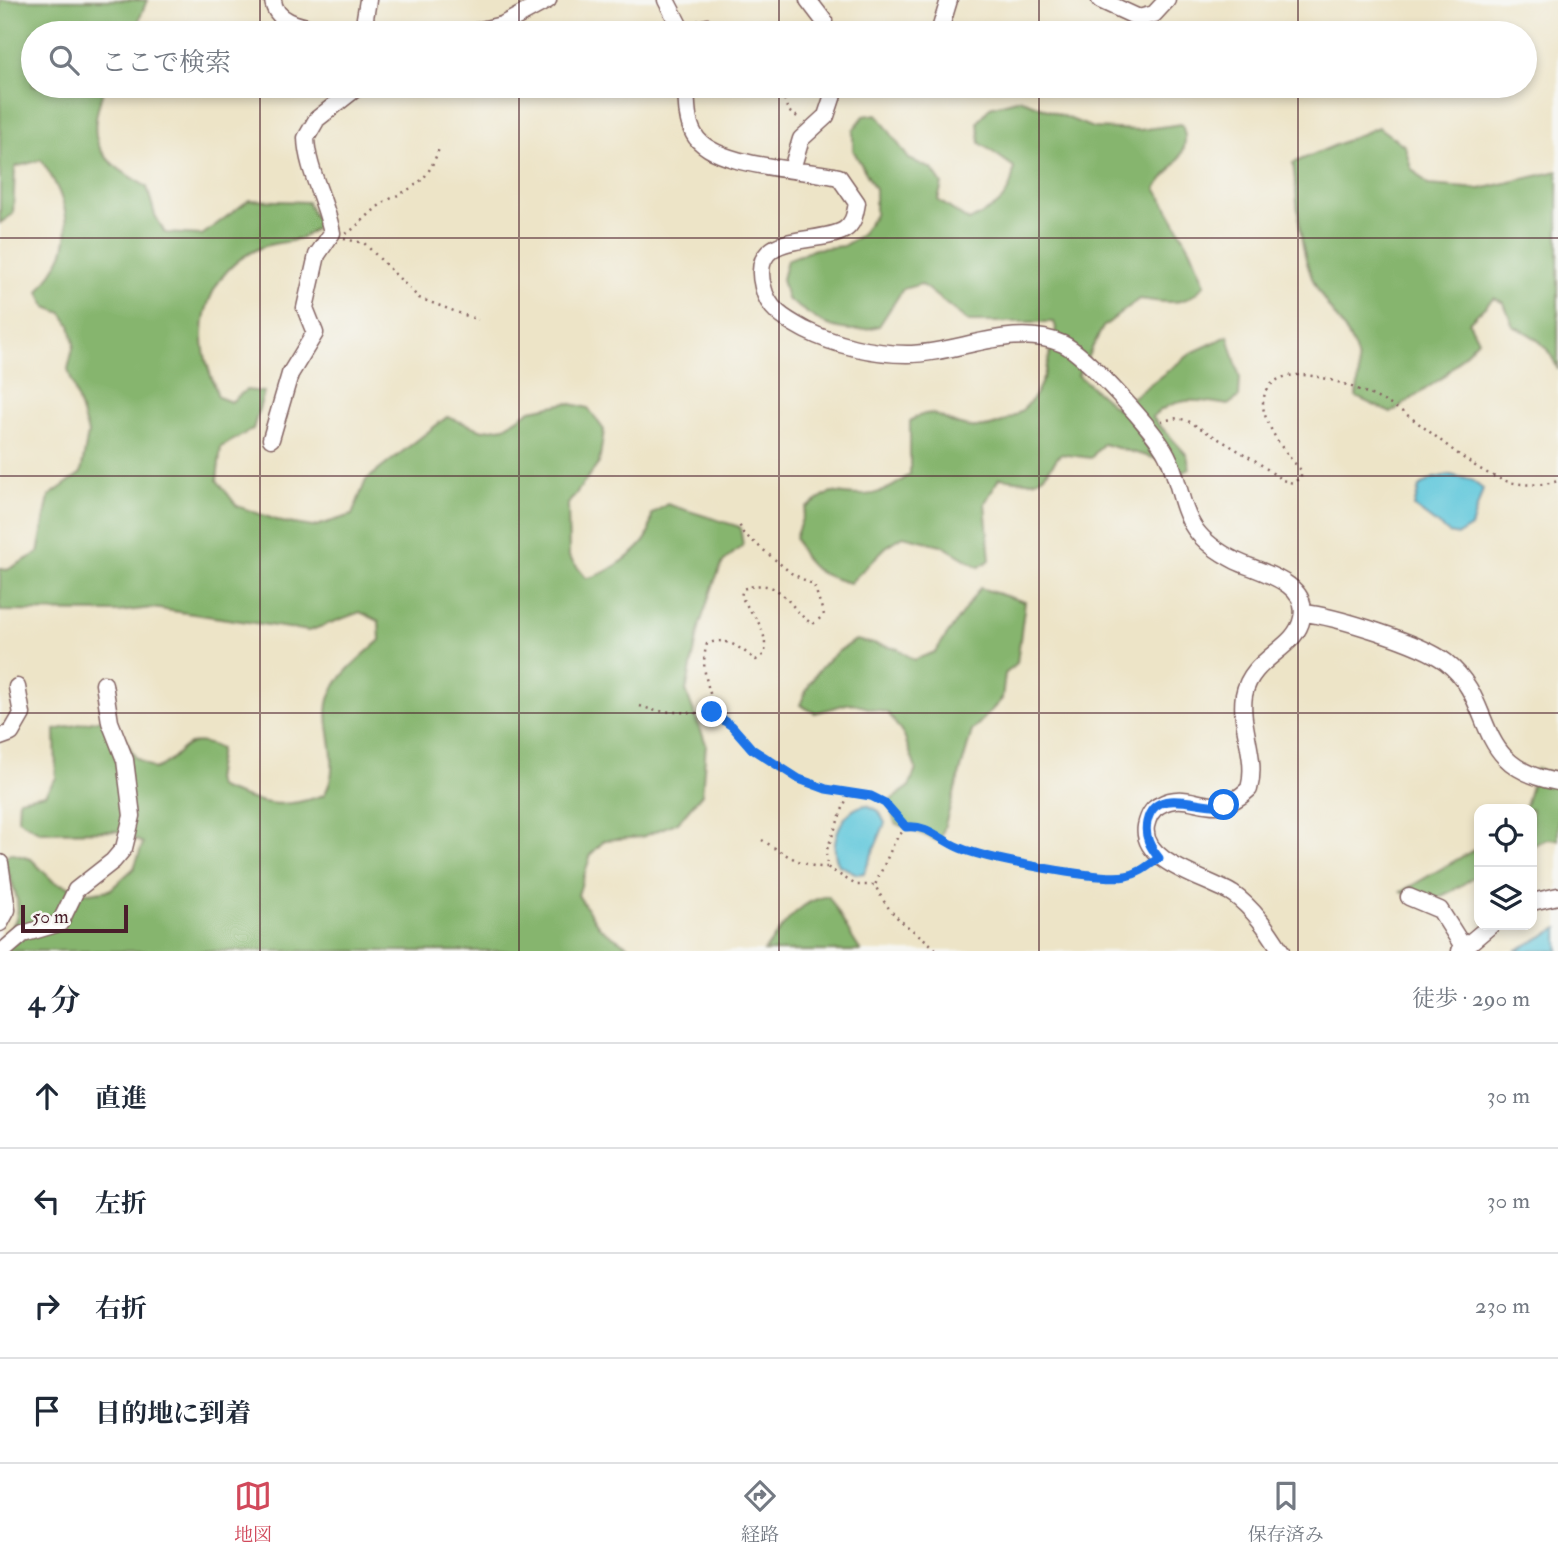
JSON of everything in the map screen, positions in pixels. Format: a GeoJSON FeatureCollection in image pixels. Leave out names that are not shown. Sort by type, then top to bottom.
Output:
{"type":"FeatureCollection","features":[{"type":"Feature","properties":{"kind":"street"},"geometry":{"type":"LineString","coordinates":[[274,0],[276,13],[287,21]]}},
{"type":"Feature","properties":{"kind":"street"},"geometry":{"type":"LineString","coordinates":[[366,21],[368,0]]}},
{"type":"Feature","properties":{"kind":"street"},"geometry":{"type":"LineString","coordinates":[[509,21],[548,0]]}},
{"type":"Feature","properties":{"kind":"street"},"geometry":{"type":"LineString","coordinates":[[666,0],[677,21]]}},
{"type":"Feature","properties":{"kind":"street"},"geometry":{"type":"LineString","coordinates":[[808,0],[824,21]]}},
{"type":"Feature","properties":{"kind":"street"},"geometry":{"type":"LineString","coordinates":[[943,21],[949,0]]}},
{"type":"Feature","properties":{"kind":"street"},"geometry":{"type":"LineString","coordinates":[[1100,0],[1139,18],[1154,14],[1167,0]]}},
{"type":"Feature","properties":{"kind":"street"},"geometry":{"type":"LineString","coordinates":[[271,439],[290,374],[316,333],[305,308],[317,255],[332,233],[328,209],[311,166],[306,138],[317,119],[344,98]]}},
{"type":"Feature","properties":{"kind":"street"},"geometry":{"type":"LineString","coordinates":[[687,98],[688,116],[694,135],[705,147],[750,163],[839,177],[857,203],[853,220],[845,229],[827,237],[783,242],[769,253],[762,268],[762,285],[768,304],[784,319],[822,338],[869,351],[908,355],[1014,337],[1040,338],[1065,345],[1084,360],[1149,429],[1168,455],[1189,516],[1208,544],[1237,561],[1275,576],[1292,589],[1301,602],[1303,613],[1296,635],[1263,660],[1250,679],[1244,696],[1254,773],[1249,789],[1240,797],[1216,806],[1173,800],[1158,805],[1148,816],[1145,830],[1150,846],[1159,858],[1234,895],[1252,912],[1281,951]]}},
{"type":"Feature","properties":{"kind":"street"},"geometry":{"type":"LineString","coordinates":[[792,169],[801,139],[826,116],[832,98]]}},
{"type":"Feature","properties":{"kind":"street"},"geometry":{"type":"LineString","coordinates":[[1303,613],[1326,615],[1445,662],[1463,681],[1494,744],[1512,767],[1538,779],[1558,782]]}},
{"type":"Feature","properties":{"kind":"street"},"geometry":{"type":"LineString","coordinates":[[3,951],[23,934],[60,923],[76,890],[113,861],[124,848],[132,816],[131,807],[125,760],[110,722],[104,684]]}},
{"type":"Feature","properties":{"kind":"street"},"geometry":{"type":"LineString","coordinates":[[0,737],[11,733],[22,714],[17,687]]}},
{"type":"Feature","properties":{"kind":"street"},"geometry":{"type":"LineString","coordinates":[[0,863],[8,910],[0,923]]}},
{"type":"Feature","properties":{"kind":"street"},"geometry":{"type":"LineString","coordinates":[[1537,901],[1558,896]]}},
{"type":"Feature","properties":{"kind":"street"},"geometry":{"type":"LineString","coordinates":[[1409,897],[1440,910],[1462,949],[1485,930]]}},
{"type":"Feature","properties":{"kind":"path"},"geometry":{"type":"LineString","coordinates":[[784,98],[788,111],[801,118],[802,123]]}},
{"type":"Feature","properties":{"kind":"path"},"geometry":{"type":"LineString","coordinates":[[440,146],[430,173],[422,182],[389,199],[342,237],[363,243],[419,298],[478,320]]}},
{"type":"Feature","properties":{"kind":"path"},"geometry":{"type":"LineString","coordinates":[[1149,429],[1162,421],[1178,418],[1188,421],[1256,461],[1282,480],[1293,483],[1301,477],[1301,470],[1272,431],[1264,413],[1262,399],[1270,385],[1281,377],[1296,373],[1314,375],[1396,408],[1502,480],[1528,485],[1558,481]]}},
{"type":"Feature","properties":{"kind":"path"},"geometry":{"type":"LineString","coordinates":[[739,524],[743,533],[791,573],[814,585],[824,615],[820,621],[813,624],[785,594],[753,585],[743,589],[741,596],[755,612],[761,627],[765,654],[756,660],[726,641],[714,640],[707,644],[702,657],[703,671],[716,714],[752,749],[799,779],[848,794],[871,796],[885,803],[906,827],[923,828],[947,843],[976,854],[1110,877],[1134,874],[1159,858]]}},
{"type":"Feature","properties":{"kind":"path"},"geometry":{"type":"LineString","coordinates":[[640,706],[656,710],[716,714]]}},
{"type":"Feature","properties":{"kind":"path"},"geometry":{"type":"LineString","coordinates":[[827,867],[826,852],[848,794]]}},
{"type":"Feature","properties":{"kind":"path"},"geometry":{"type":"LineString","coordinates":[[875,884],[895,841],[906,827]]}},
{"type":"Feature","properties":{"kind":"path"},"geometry":{"type":"LineString","coordinates":[[762,839],[802,861],[818,867],[827,867],[856,885],[875,884]]}},
{"type":"Feature","properties":{"kind":"path"},"geometry":{"type":"LineString","coordinates":[[875,884],[896,919],[916,931],[938,951]]}},
{"type":"Feature","properties":{"kind":"green space"},"geometry":{"type":"Polygon","coordinates":[[[0,0],[147,0],[139,21],[21,21],[21,98],[101,98],[96,122],[99,147],[116,167],[147,187],[155,215],[165,233],[202,235],[249,200],[307,202],[319,225],[303,237],[260,248],[233,265],[214,289],[204,318],[206,362],[218,397],[231,402],[246,390],[264,392],[253,429],[221,447],[217,480],[237,506],[282,522],[313,527],[352,515],[366,480],[447,417],[483,430],[505,427],[531,410],[567,403],[588,408],[604,430],[599,463],[568,504],[569,557],[586,578],[611,568],[637,549],[648,535],[652,514],[667,504],[740,527],[743,545],[723,562],[715,580],[700,624],[686,691],[706,744],[702,794],[678,822],[642,837],[605,840],[591,854],[578,895],[599,927],[636,951],[0,951],[0,940],[15,921],[18,912],[4,859],[10,853],[31,859],[54,882],[89,893],[110,890],[134,868],[143,843],[117,831],[40,832],[18,819],[19,799],[45,794],[56,778],[55,730],[101,719],[120,729],[135,757],[154,769],[190,744],[207,744],[220,749],[215,780],[219,788],[270,803],[308,800],[324,795],[330,781],[332,753],[327,711],[329,698],[345,673],[380,640],[379,621],[360,612],[309,631],[152,608],[118,612],[0,611],[0,569],[7,570],[38,553],[49,496],[81,473],[88,433],[68,369],[74,344],[70,325],[62,313],[46,307],[39,292],[62,254],[67,225],[59,191],[41,160],[15,167],[13,214],[0,223],[0,0]]]}},
{"type":"Feature","properties":{"kind":"green space"},"geometry":{"type":"Polygon","coordinates":[[[1020,99],[1093,128],[1139,130],[1181,124],[1185,133],[1185,142],[1179,158],[1156,188],[1191,250],[1205,284],[1183,301],[1139,299],[1103,327],[1078,375],[1117,409],[1193,352],[1228,336],[1240,378],[1239,397],[1228,405],[1179,402],[1152,417],[1187,455],[1190,469],[1171,478],[1161,460],[1103,444],[1091,458],[1060,454],[1046,473],[1036,480],[999,478],[985,503],[990,560],[979,567],[941,545],[903,536],[886,547],[850,583],[830,577],[809,564],[795,538],[806,508],[831,492],[873,494],[891,487],[910,474],[910,421],[918,416],[931,414],[960,425],[987,427],[1016,415],[1027,406],[1041,383],[1056,328],[1054,322],[969,322],[921,284],[903,289],[879,326],[840,329],[820,321],[787,299],[782,279],[787,260],[815,249],[843,246],[861,235],[875,215],[875,189],[853,150],[853,130],[864,116],[877,114],[909,159],[932,169],[942,184],[938,200],[969,221],[995,206],[1006,195],[1014,167],[980,143],[978,122],[990,107],[1020,99]]]}},
{"type":"Feature","properties":{"kind":"green space"},"geometry":{"type":"Polygon","coordinates":[[[1378,127],[1405,146],[1411,168],[1428,185],[1480,189],[1558,171],[1558,370],[1546,348],[1535,338],[1513,326],[1504,303],[1494,298],[1469,322],[1478,340],[1443,377],[1391,413],[1356,397],[1359,377],[1354,346],[1321,296],[1308,266],[1301,238],[1293,163],[1378,127]]]}},
{"type":"Feature","properties":{"kind":"green space"},"geometry":{"type":"Polygon","coordinates":[[[980,588],[1025,602],[1017,663],[1005,674],[1002,699],[972,731],[940,842],[895,823],[888,802],[909,787],[916,769],[904,736],[888,713],[850,703],[815,713],[800,705],[822,667],[856,640],[898,649],[914,660],[935,652],[980,588]]]}},
{"type":"Feature","properties":{"kind":"green space"},"geometry":{"type":"Polygon","coordinates":[[[1536,769],[1558,774],[1558,840],[1547,839],[1537,844],[1537,804],[1526,804],[1536,769]]]}},
{"type":"Feature","properties":{"kind":"green space"},"geometry":{"type":"Polygon","coordinates":[[[1474,850],[1474,877],[1450,892],[1424,898],[1401,892],[1474,850]]]}},
{"type":"Feature","properties":{"kind":"green space"},"geometry":{"type":"Polygon","coordinates":[[[828,896],[861,951],[764,951],[784,925],[807,903],[828,896]]]}},
{"type":"Feature","properties":{"kind":"water"},"geometry":{"type":"Polygon","coordinates":[[[1450,475],[1471,480],[1483,489],[1471,527],[1458,535],[1449,533],[1414,507],[1419,487],[1434,478],[1450,475]]]}},
{"type":"Feature","properties":{"kind":"water"},"geometry":{"type":"Polygon","coordinates":[[[867,805],[879,811],[885,823],[864,873],[857,874],[839,865],[836,837],[850,812],[867,805]]]}},
{"type":"Feature","properties":{"kind":"water"},"geometry":{"type":"Polygon","coordinates":[[[1558,928],[1558,951],[1515,951],[1558,928]]]}},
{"type":"Feature","properties":{"kind":"route"},"geometry":{"type":"LineString","coordinates":[[712,712],[732,726],[752,749],[782,765],[799,779],[826,789],[871,796],[885,803],[906,827],[923,828],[947,843],[976,854],[1110,877],[1124,877],[1134,874],[1159,858],[1150,846],[1145,830],[1148,816],[1158,805],[1173,800],[1190,800],[1209,808],[1224,805]]}}]}
